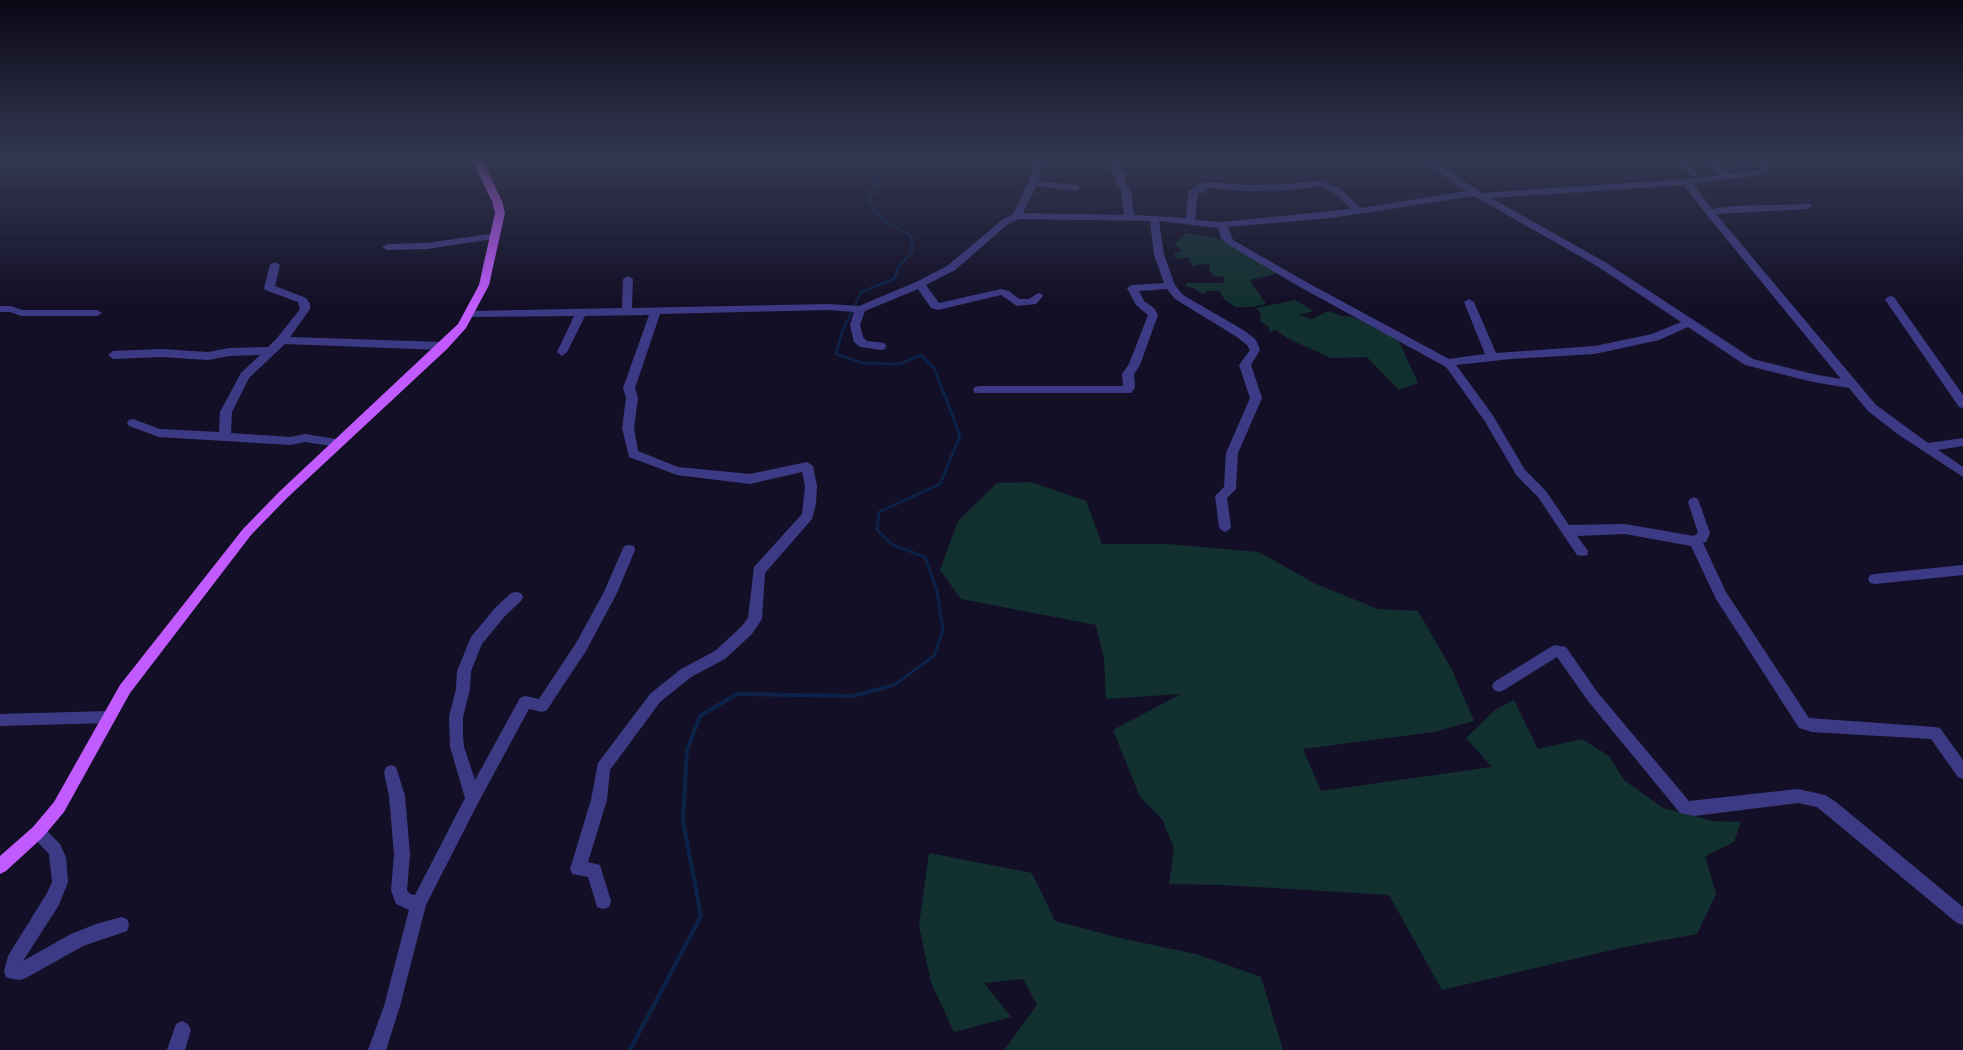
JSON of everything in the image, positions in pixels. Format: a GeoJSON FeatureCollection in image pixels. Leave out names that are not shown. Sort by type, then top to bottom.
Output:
{"type":"FeatureCollection","features":[{"type":"Feature","properties":{"kind":"main road"},"geometry":{"type":"LineString","coordinates":[[2,863],[38,832],[67,797],[109,718],[144,663],[246,532],[338,443],[443,346],[470,314],[484,285],[497,236],[500,213],[498,207]]}},
{"type":"Feature","properties":{"kind":"street"},"geometry":{"type":"LineString","coordinates":[[1018,216],[1022,207]]}},
{"type":"Feature","properties":{"kind":"street"},"geometry":{"type":"LineString","coordinates":[[1128,207],[1129,217]]}},
{"type":"Feature","properties":{"kind":"street"},"geometry":{"type":"LineString","coordinates":[[1190,222],[1191,207]]}},
{"type":"Feature","properties":{"kind":"street"},"geometry":{"type":"LineString","coordinates":[[1356,207],[1359,210]]}},
{"type":"Feature","properties":{"kind":"street"},"geometry":{"type":"LineString","coordinates":[[470,314],[656,310],[768,310],[828,306],[858,309],[920,284],[958,263],[1005,222],[1018,216],[1154,218],[1222,225],[1381,207]]}},
{"type":"Feature","properties":{"kind":"street"},"geometry":{"type":"LineString","coordinates":[[1501,207],[1601,264],[1749,362],[1813,378],[1851,384]]}},
{"type":"Feature","properties":{"kind":"street"},"geometry":{"type":"LineString","coordinates":[[1707,207],[1872,408],[1962,472]]}},
{"type":"Feature","properties":{"kind":"street"},"geometry":{"type":"LineString","coordinates":[[1710,212],[1759,207]]}},
{"type":"Feature","properties":{"kind":"street"},"geometry":{"type":"LineString","coordinates":[[1154,218],[1159,255],[1170,286],[1179,297],[1241,334],[1252,343],[1255,350],[1245,365],[1256,398],[1232,453],[1229,490],[1222,493],[1221,496],[1225,527]]}},
{"type":"Feature","properties":{"kind":"street"},"geometry":{"type":"LineString","coordinates":[[1222,225],[1224,236],[1230,242],[1304,286],[1450,364],[1488,417],[1521,473],[1542,494],[1582,552]]}},
{"type":"Feature","properties":{"kind":"street"},"geometry":{"type":"LineString","coordinates":[[387,246],[427,246],[497,236]]}},
{"type":"Feature","properties":{"kind":"street"},"geometry":{"type":"LineString","coordinates":[[225,437],[226,412],[239,384],[282,340],[305,309],[305,304],[296,298],[269,288],[275,265]]}},
{"type":"Feature","properties":{"kind":"street"},"geometry":{"type":"LineString","coordinates":[[626,311],[628,279]]}},
{"type":"Feature","properties":{"kind":"street"},"geometry":{"type":"LineString","coordinates":[[920,284],[935,306],[938,307],[1001,292],[1017,303],[1032,302],[1038,296]]}},
{"type":"Feature","properties":{"kind":"street"},"geometry":{"type":"LineString","coordinates":[[979,390],[1127,390],[1129,388],[1128,374],[1134,364],[1153,316],[1150,310],[1140,303],[1132,288],[1170,286]]}},
{"type":"Feature","properties":{"kind":"street"},"geometry":{"type":"LineString","coordinates":[[1890,299],[1963,404]]}},
{"type":"Feature","properties":{"kind":"street"},"geometry":{"type":"LineString","coordinates":[[1469,302],[1492,357]]}},
{"type":"Feature","properties":{"kind":"street"},"geometry":{"type":"LineString","coordinates":[[0,309],[11,309],[19,313],[97,313]]}},
{"type":"Feature","properties":{"kind":"street"},"geometry":{"type":"LineString","coordinates":[[858,309],[855,325],[858,339],[864,344],[881,346]]}},
{"type":"Feature","properties":{"kind":"street"},"geometry":{"type":"LineString","coordinates":[[603,901],[594,870],[578,868],[599,800],[603,768],[655,698],[686,673],[720,655],[747,630],[755,619],[759,570],[775,555],[792,532],[808,516],[810,504],[811,486],[808,466],[750,479],[677,471],[633,454],[628,428],[632,398],[630,388],[634,370],[656,310]]}},
{"type":"Feature","properties":{"kind":"street"},"geometry":{"type":"LineString","coordinates":[[562,352],[581,312]]}},
{"type":"Feature","properties":{"kind":"street"},"geometry":{"type":"LineString","coordinates":[[1450,364],[1454,361],[1492,357],[1595,350],[1655,337],[1688,323]]}},
{"type":"Feature","properties":{"kind":"street"},"geometry":{"type":"LineString","coordinates":[[282,340],[443,346]]}},
{"type":"Feature","properties":{"kind":"street"},"geometry":{"type":"LineString","coordinates":[[113,355],[161,353],[208,356],[230,352],[270,351]]}},
{"type":"Feature","properties":{"kind":"street"},"geometry":{"type":"LineString","coordinates":[[133,423],[159,433],[290,441],[306,438],[338,443]]}},
{"type":"Feature","properties":{"kind":"street"},"geometry":{"type":"LineString","coordinates":[[1926,448],[1963,442]]}},
{"type":"Feature","properties":{"kind":"street"},"geometry":{"type":"LineString","coordinates":[[1694,502],[1704,533],[1702,538],[1695,542]]}},
{"type":"Feature","properties":{"kind":"street"},"geometry":{"type":"LineString","coordinates":[[1565,529],[1625,529],[1695,542],[1722,595],[1804,723],[1812,726],[1935,733],[1963,772]]}},
{"type":"Feature","properties":{"kind":"street"},"geometry":{"type":"LineString","coordinates":[[377,1050],[392,1006],[419,903],[524,702],[542,706],[581,647],[610,593],[629,550]]}},
{"type":"Feature","properties":{"kind":"street"},"geometry":{"type":"LineString","coordinates":[[1875,579],[1963,570]]}},
{"type":"Feature","properties":{"kind":"street"},"geometry":{"type":"LineString","coordinates":[[473,798],[457,747],[456,717],[463,689],[464,670],[476,642],[500,612],[516,597]]}},
{"type":"Feature","properties":{"kind":"street"},"geometry":{"type":"LineString","coordinates":[[1499,686],[1554,651],[1561,651],[1593,698],[1685,808],[1694,809],[1798,796],[1820,800],[1831,806],[1963,917]]}},
{"type":"Feature","properties":{"kind":"street"},"geometry":{"type":"LineString","coordinates":[[0,720],[109,718]]}},
{"type":"Feature","properties":{"kind":"street"},"geometry":{"type":"LineString","coordinates":[[392,772],[397,796],[402,855],[399,890],[402,898],[407,902],[419,903]]}},
{"type":"Feature","properties":{"kind":"street"},"geometry":{"type":"LineString","coordinates":[[38,832],[55,849],[58,857],[60,882],[53,899],[16,956],[12,971],[20,972],[77,940],[121,925]]}},
{"type":"Feature","properties":{"kind":"street"},"geometry":{"type":"LineString","coordinates":[[176,1050],[182,1030]]}},
{"type":"Feature","properties":{"kind":"green space"},"geometry":{"type":"Polygon","coordinates":[[[1186,233],[1221,239],[1221,235],[1280,273],[1250,280],[1266,304],[1252,307],[1236,307],[1225,300],[1219,291],[1208,291],[1203,294],[1193,288],[1184,286],[1187,283],[1223,283],[1224,277],[1214,276],[1209,270],[1210,265],[1200,264],[1192,266],[1188,257],[1176,259],[1174,254],[1182,251],[1174,244],[1186,233]]]}},
{"type":"Feature","properties":{"kind":"green space"},"geometry":{"type":"Polygon","coordinates":[[[1295,300],[1314,311],[1299,315],[1312,319],[1329,311],[1342,316],[1353,317],[1398,339],[1418,383],[1399,390],[1367,357],[1331,358],[1287,338],[1276,330],[1270,332],[1268,326],[1260,321],[1261,313],[1256,308],[1295,300]]]}},
{"type":"Feature","properties":{"kind":"green space"},"geometry":{"type":"Polygon","coordinates":[[[1031,482],[1086,501],[1102,544],[1167,544],[1259,552],[1316,584],[1378,609],[1418,611],[1452,670],[1474,721],[1434,732],[1303,749],[1321,791],[1492,767],[1466,738],[1495,710],[1514,700],[1538,749],[1582,739],[1609,756],[1624,780],[1663,808],[1713,821],[1741,822],[1734,842],[1705,856],[1716,894],[1697,934],[1620,948],[1442,990],[1389,895],[1224,885],[1169,884],[1174,848],[1162,819],[1140,797],[1113,730],[1181,694],[1106,699],[1104,658],[1096,625],[961,599],[940,570],[958,521],[997,483],[1031,482]]]}},
{"type":"Feature","properties":{"kind":"green space"},"geometry":{"type":"Polygon","coordinates":[[[929,853],[1032,873],[1055,921],[1120,938],[1196,954],[1261,977],[1283,1050],[1004,1050],[1037,1005],[1023,979],[984,983],[1011,1017],[954,1032],[931,982],[919,926],[929,853]]]}},
{"type":"Feature","properties":{"kind":"waterway"},"geometry":{"type":"LineString","coordinates":[[873,207],[883,220],[912,236],[912,252],[899,266],[894,279],[861,292],[842,332],[836,354],[863,363],[900,364],[921,355],[934,368],[944,394]]}},
{"type":"Feature","properties":{"kind":"waterway"},"geometry":{"type":"LineString","coordinates":[[886,687],[894,685],[934,656],[943,630],[937,591],[925,557],[893,545],[877,530],[879,512],[940,484],[960,436],[944,393]]}},
{"type":"Feature","properties":{"kind":"waterway"},"geometry":{"type":"LineString","coordinates":[[630,1050],[701,916],[683,821],[687,750],[700,716],[737,694],[853,696],[891,686]]}}]}
